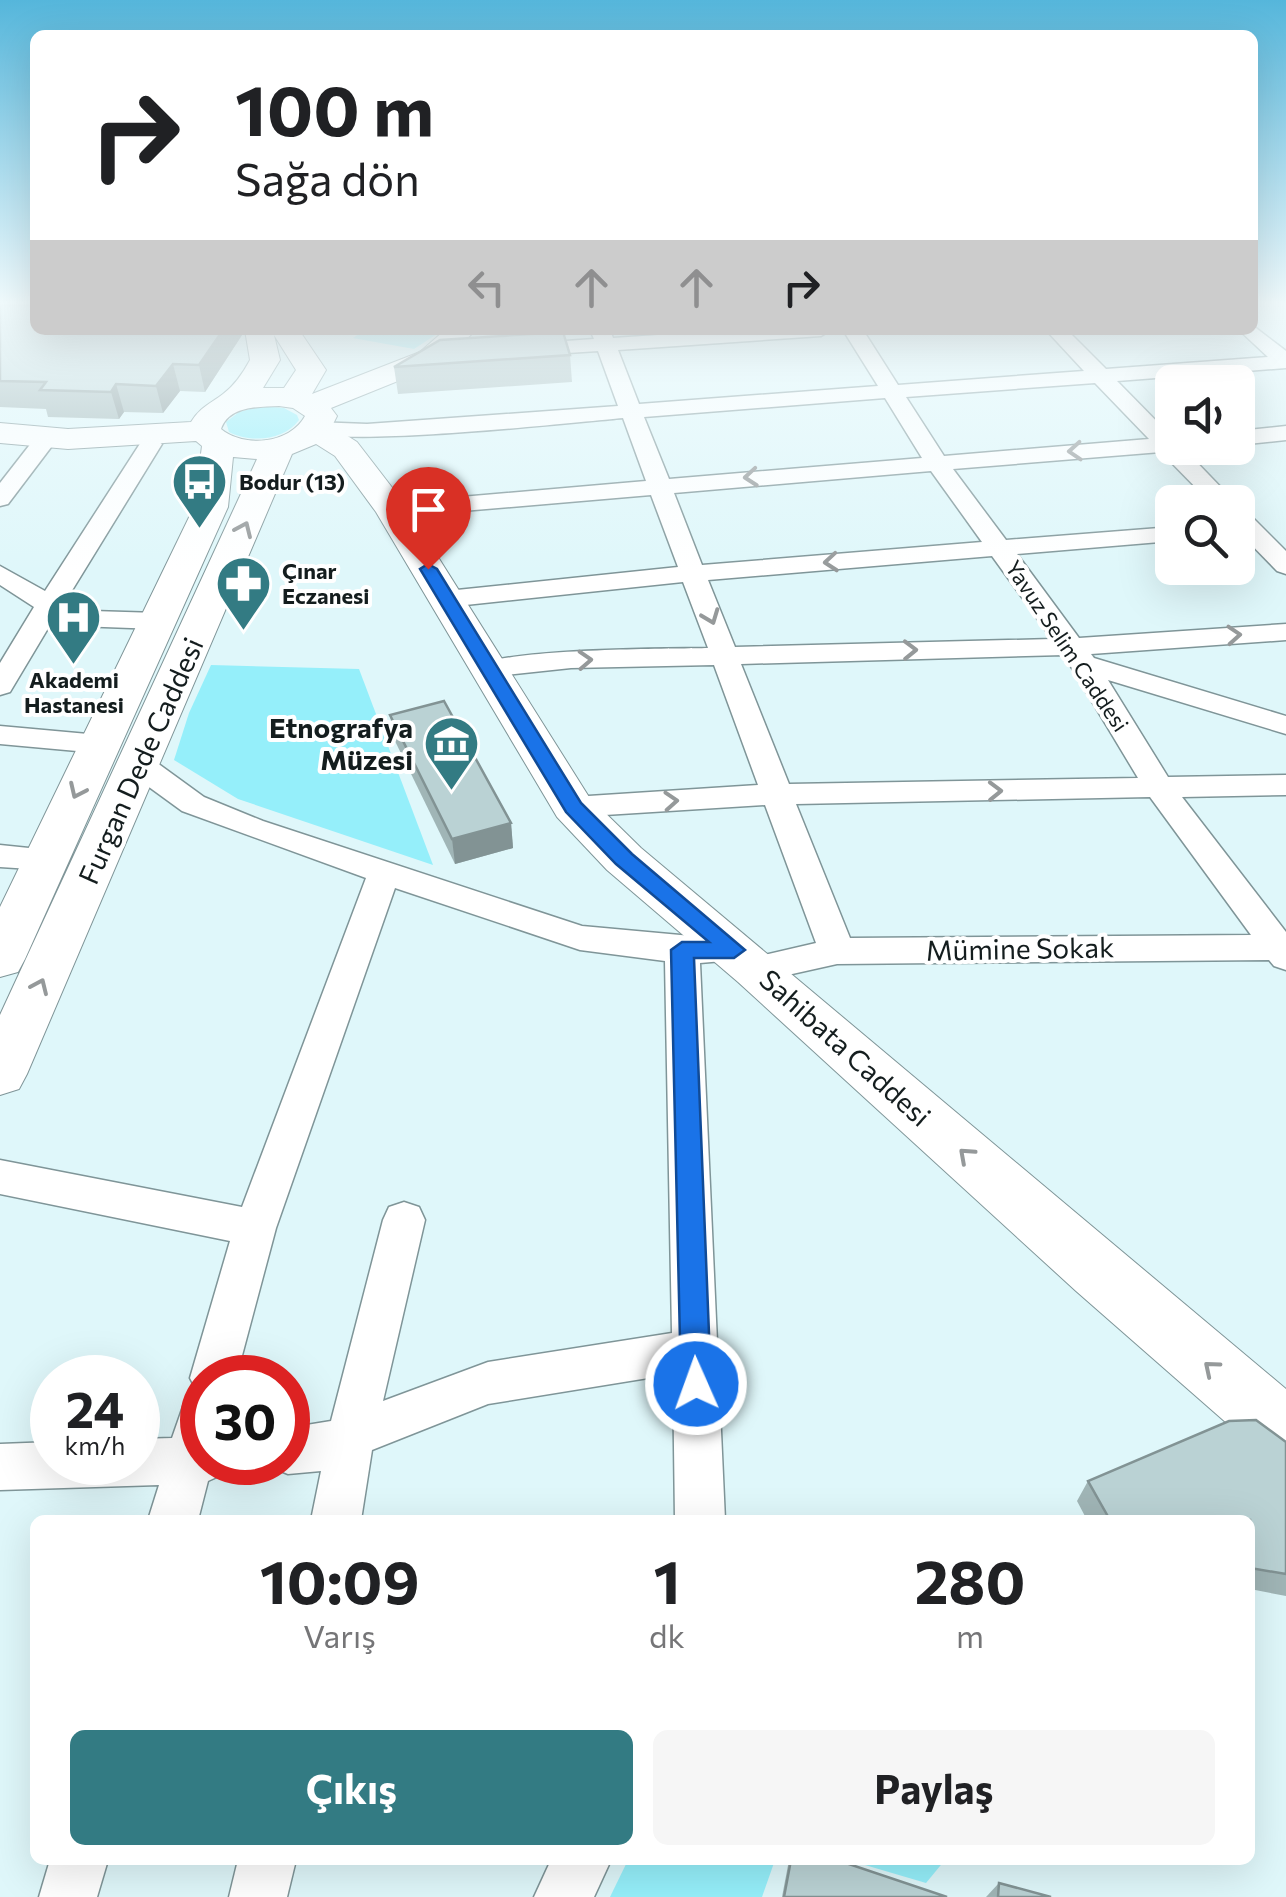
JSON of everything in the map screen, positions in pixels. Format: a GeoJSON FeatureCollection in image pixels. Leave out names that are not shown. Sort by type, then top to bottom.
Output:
{"type":"FeatureCollection","features":[{"type":"Feature","properties":{"kind":"main road"},"geometry":{"type":"LineString","coordinates":[[211,437],[210,416],[241,394]]}},
{"type":"Feature","properties":{"kind":"main road","name":"Furgan Dede Caddesi"},"geometry":{"type":"LineString","coordinates":[[0,1074],[138,764],[300,420],[306,394]]}},
{"type":"Feature","properties":{"kind":"main road"},"geometry":{"type":"LineString","coordinates":[[25,435],[211,437],[250,449],[356,394]]}},
{"type":"Feature","properties":{"kind":"main road"},"geometry":{"type":"LineString","coordinates":[[232,403],[263,397],[300,420]]}},
{"type":"Feature","properties":{"kind":"main road","name":"Sahibata Caddesi"},"geometry":{"type":"LineString","coordinates":[[300,420],[346,449],[392,510],[573,808],[624,859],[745,959],[1098,1272],[1286,1431]]}},
{"type":"Feature","properties":{"kind":"main road","name":"Furgan Dede Caddesi"},"geometry":{"type":"LineString","coordinates":[[0,958],[211,508],[211,437]]}},
{"type":"Feature","properties":{"kind":"street"},"geometry":{"type":"LineString","coordinates":[[625,394],[837,952]]}},
{"type":"Feature","properties":{"kind":"street"},"geometry":{"type":"LineString","coordinates":[[300,420],[367,431],[855,394]]}},
{"type":"Feature","properties":{"kind":"street","name":"Yavuz Selim Caddesi"},"geometry":{"type":"LineString","coordinates":[[895,394],[936,462],[1078,656],[1160,789],[1284,950]]}},
{"type":"Feature","properties":{"kind":"street"},"geometry":{"type":"LineString","coordinates":[[1118,394],[1155,429]]}},
{"type":"Feature","properties":{"kind":"street"},"geometry":{"type":"LineString","coordinates":[[1255,436],[1286,433]]}},
{"type":"Feature","properties":{"kind":"street"},"geometry":{"type":"LineString","coordinates":[[0,499],[25,435]]}},
{"type":"Feature","properties":{"kind":"street"},"geometry":{"type":"LineString","coordinates":[[0,686],[151,444]]}},
{"type":"Feature","properties":{"kind":"street"},"geometry":{"type":"LineString","coordinates":[[392,510],[1155,445]]}},
{"type":"Feature","properties":{"kind":"street"},"geometry":{"type":"LineString","coordinates":[[1189,465],[1207,485]]}},
{"type":"Feature","properties":{"kind":"street"},"geometry":{"type":"LineString","coordinates":[[1255,524],[1286,523]]}},
{"type":"Feature","properties":{"kind":"street"},"geometry":{"type":"LineString","coordinates":[[447,599],[694,573],[1155,535]]}},
{"type":"Feature","properties":{"kind":"street"},"geometry":{"type":"LineString","coordinates":[[1255,537],[1286,566]]}},
{"type":"Feature","properties":{"kind":"street"},"geometry":{"type":"LineString","coordinates":[[0,574],[46,611],[158,620]]}},
{"type":"Feature","properties":{"kind":"street"},"geometry":{"type":"LineString","coordinates":[[488,669],[572,660],[726,654],[1078,656],[1286,632]]}},
{"type":"Feature","properties":{"kind":"street"},"geometry":{"type":"LineString","coordinates":[[1078,656],[1286,725]]}},
{"type":"Feature","properties":{"kind":"street"},"geometry":{"type":"LineString","coordinates":[[0,734],[99,744]]}},
{"type":"Feature","properties":{"kind":"street","name":"Mümine Sokak"},"geometry":{"type":"LineString","coordinates":[[138,764],[193,804],[580,938],[745,959],[837,952],[1284,950]]}},
{"type":"Feature","properties":{"kind":"street"},"geometry":{"type":"LineString","coordinates":[[573,808],[777,794],[1286,785]]}},
{"type":"Feature","properties":{"kind":"street"},"geometry":{"type":"LineString","coordinates":[[0,856],[46,858]]}},
{"type":"Feature","properties":{"kind":"street"},"geometry":{"type":"LineString","coordinates":[[219,1355],[255,1228],[384,873]]}},
{"type":"Feature","properties":{"kind":"street"},"geometry":{"type":"LineString","coordinates":[[682,950],[700,1515]]}},
{"type":"Feature","properties":{"kind":"street"},"geometry":{"type":"LineString","coordinates":[[0,1177],[255,1228]]}},
{"type":"Feature","properties":{"kind":"street"},"geometry":{"type":"LineString","coordinates":[[337,1515],[351,1436],[404,1220]]}},
{"type":"Feature","properties":{"kind":"street"},"geometry":{"type":"LineString","coordinates":[[310,1449],[488,1383],[695,1350]]}},
{"type":"Feature","properties":{"kind":"street"},"geometry":{"type":"LineString","coordinates":[[0,1466],[180,1461]]}},
{"type":"Feature","properties":{"kind":"street"},"geometry":{"type":"LineString","coordinates":[[175,1515],[187,1485]]}},
{"type":"Feature","properties":{"kind":"street"},"geometry":{"type":"LineString","coordinates":[[68,1897],[78,1865]]}},
{"type":"Feature","properties":{"kind":"street"},"geometry":{"type":"LineString","coordinates":[[258,1897],[266,1865]]}},
{"type":"Feature","properties":{"kind":"street"},"geometry":{"type":"LineString","coordinates":[[563,1897],[579,1865]]}},
{"type":"Feature","properties":{"kind":"shaded area"},"geometry":{"type":"Polygon","coordinates":[[[262,406],[284,408],[299,420],[285,432],[266,438],[247,438],[229,432],[226,422],[239,412],[262,406]]]}},
{"type":"Feature","properties":{"kind":"shaded area"},"geometry":{"type":"Polygon","coordinates":[[[211,665],[359,669],[433,865],[238,799],[174,760],[189,713],[211,665]]]}},
{"type":"Feature","properties":{"kind":"shaded area"},"geometry":{"type":"Polygon","coordinates":[[[626,1865],[773,1865],[762,1897],[610,1897],[626,1865]]]}},
{"type":"Feature","properties":{"kind":"shaded area"},"geometry":{"type":"Polygon","coordinates":[[[865,1865],[941,1865],[926,1883],[865,1865]]]}},
{"type":"Feature","properties":{"kind":"building","name":"Etnografya Müzesi"},"geometry":{"type":"Polygon","coordinates":[[[444,701],[511,823],[452,839],[390,715],[444,701]]]}},
{"type":"Feature","properties":{"kind":"building"},"geometry":{"type":"Polygon","coordinates":[[[1256,1420],[1286,1442],[1286,1574],[1255,1569],[1255,1515],[1107,1515],[1088,1481],[1229,1421],[1256,1420]]]}},
{"type":"Feature","properties":{"kind":"building"},"geometry":{"type":"Polygon","coordinates":[[[790,1865],[852,1865],[947,1897],[784,1897],[790,1865]]]}},
{"type":"Feature","properties":{"kind":"building"},"geometry":{"type":"Polygon","coordinates":[[[999,1883],[1051,1897],[998,1897],[999,1883]]]}},
{"type":"Feature","properties":{"kind":"place","name":"Bodur (13)"},"geometry":{"type":"Point","coordinates":[200,531]}},
{"type":"Feature","properties":{"kind":"place","name":"Çınar Eczanesi"},"geometry":{"type":"Point","coordinates":[243,633]}},
{"type":"Feature","properties":{"kind":"place","name":"Akademi Hastanesi"},"geometry":{"type":"Point","coordinates":[74,666]}},
{"type":"Feature","properties":{"kind":"place","name":"Etnografya Müzesi"},"geometry":{"type":"Point","coordinates":[452,793]}},
{"type":"Feature","properties":{"kind":"route"},"geometry":{"type":"LineString","coordinates":[[428,569],[573,808],[624,859],[734,950],[682,950],[696,1384]]}}]}
